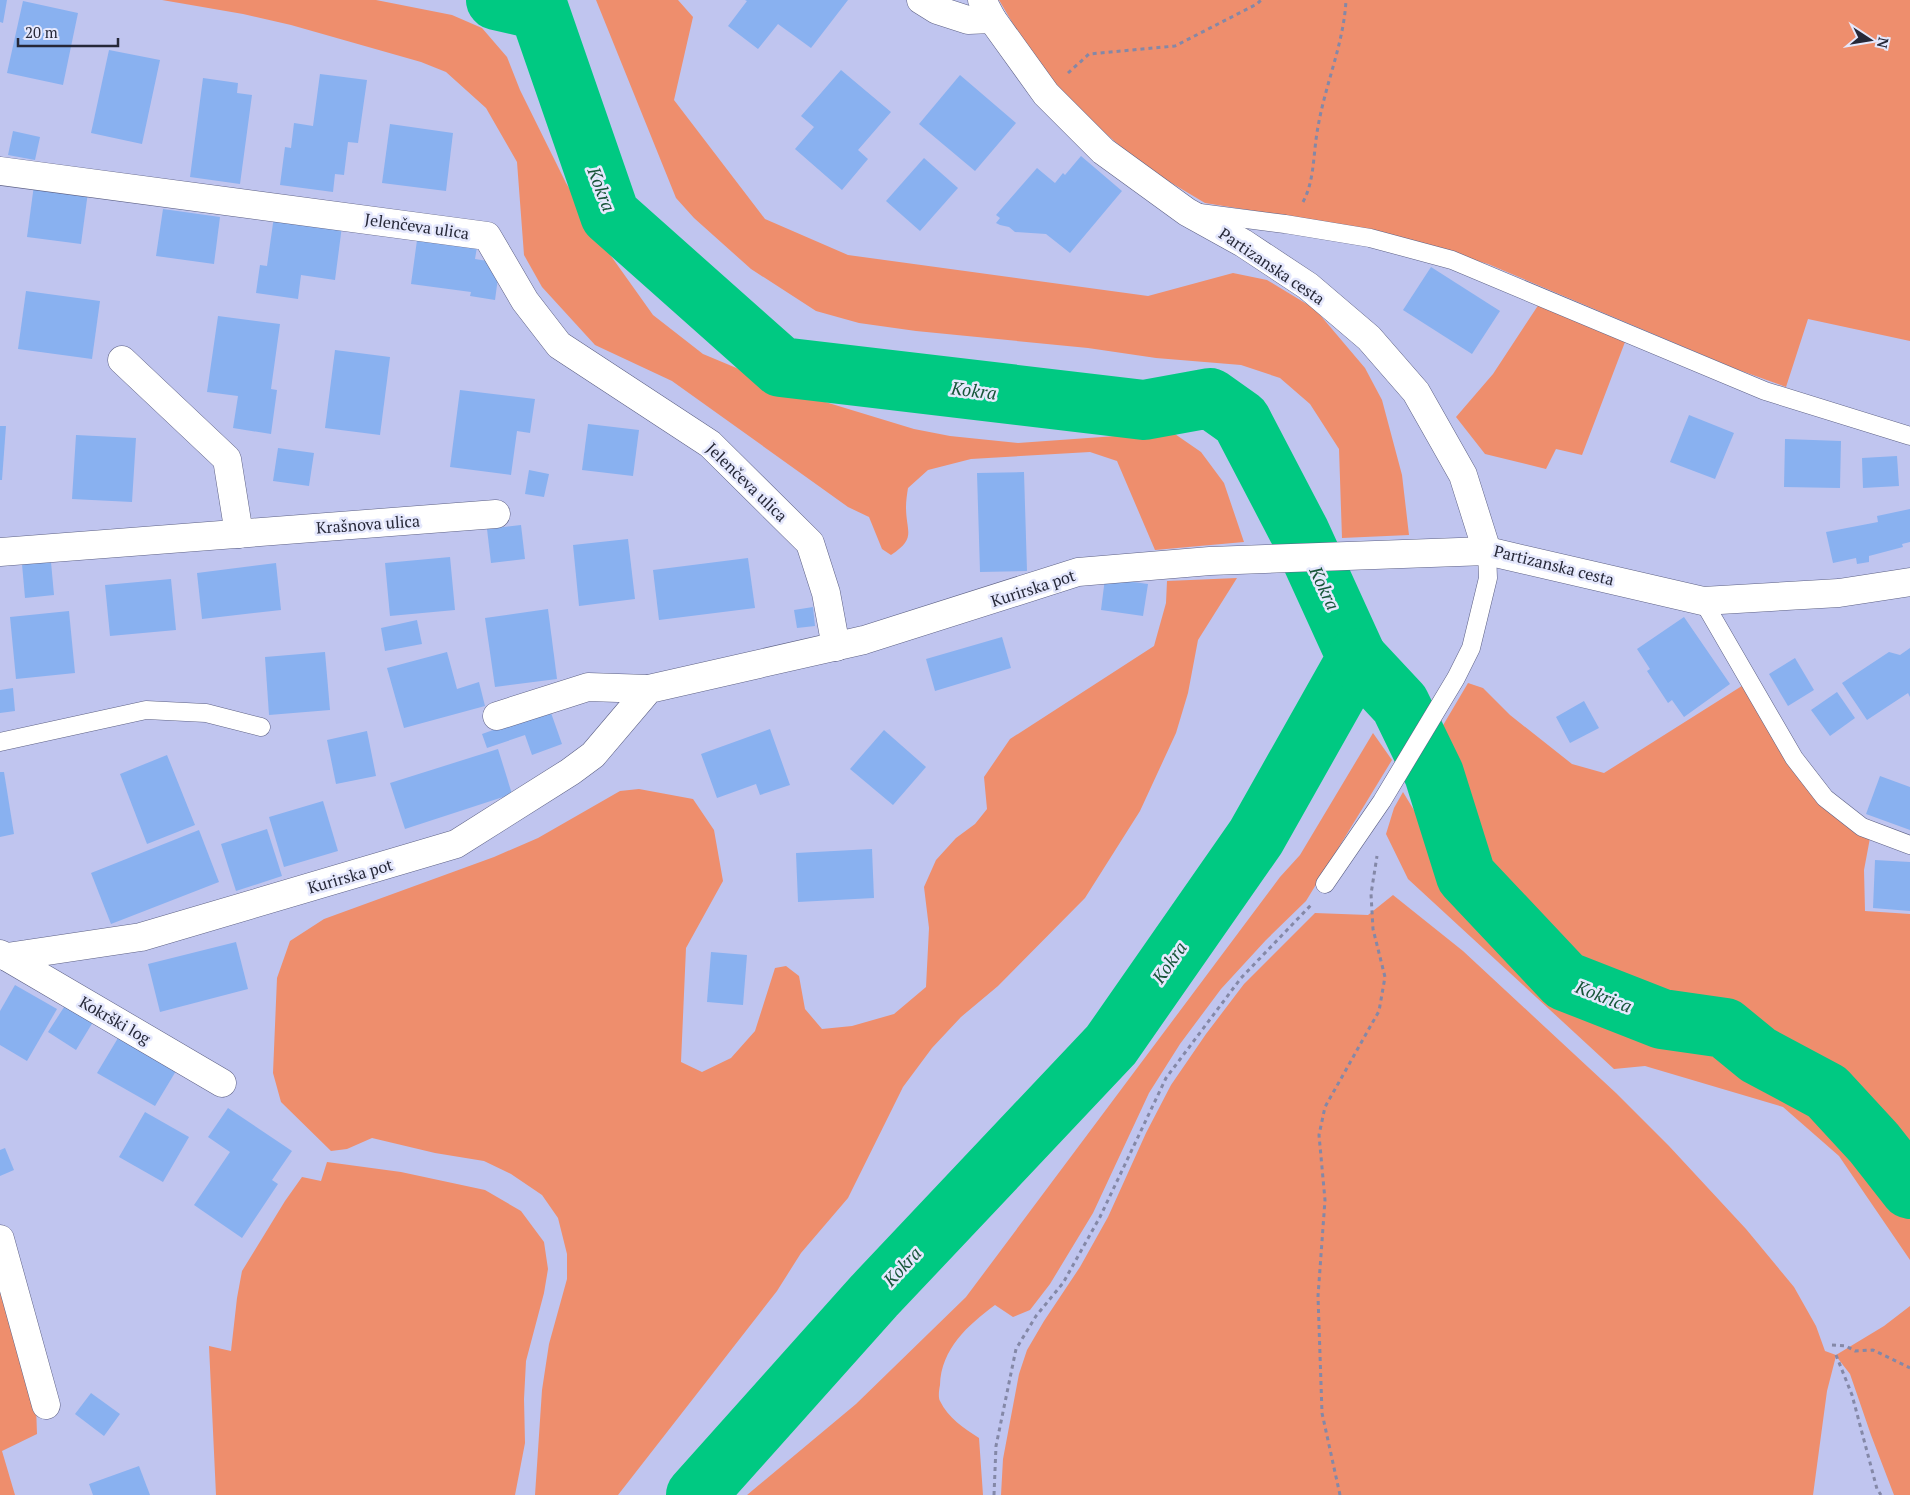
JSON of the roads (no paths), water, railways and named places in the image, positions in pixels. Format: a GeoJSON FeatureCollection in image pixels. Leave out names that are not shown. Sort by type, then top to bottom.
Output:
{"type":"FeatureCollection","features":[{"type":"Feature","properties":{"kind":"street","name":"Partizanska cesta"},"geometry":{"type":"LineString","coordinates":[[921,0],[937,10],[968,20],[987,10],[1046,94],[1103,151],[1187,212],[1243,243],[1308,286],[1369,338],[1416,392],[1463,474],[1488,551],[1702,601],[1839,592],[1910,582]]}},
{"type":"Feature","properties":{"kind":"street","name":"Jelenčeva ulica"},"geometry":{"type":"LineString","coordinates":[[0,171],[487,236],[525,301],[560,345],[710,444],[810,542],[826,593],[836,648]]}},
{"type":"Feature","properties":{"kind":"street"},"geometry":{"type":"LineString","coordinates":[[122,360],[227,459],[239,534]]}},
{"type":"Feature","properties":{"kind":"street","name":"Krašnova ulica"},"geometry":{"type":"LineString","coordinates":[[0,552],[496,514]]}},
{"type":"Feature","properties":{"kind":"street","name":"Kurirska pot"},"geometry":{"type":"LineString","coordinates":[[496,716],[588,687],[649,689],[836,648],[978,605],[1078,572],[1210,561],[1488,551]]}},
{"type":"Feature","properties":{"kind":"street","name":"Kurirska pot"},"geometry":{"type":"LineString","coordinates":[[4,956],[140,937],[456,844],[570,772],[593,755],[649,689]]}},
{"type":"Feature","properties":{"kind":"street","name":"Kokrški log"},"geometry":{"type":"LineString","coordinates":[[4,956],[222,1083]]}},
{"type":"Feature","properties":{"kind":"street"},"geometry":{"type":"LineString","coordinates":[[0,1239],[46,1406]]}},
{"type":"Feature","properties":{"kind":"lane"},"geometry":{"type":"LineString","coordinates":[[1187,212],[1285,224],[1370,238],[1452,260],[1765,391],[1910,436]]}},
{"type":"Feature","properties":{"kind":"lane"},"geometry":{"type":"LineString","coordinates":[[1325,884],[1382,801],[1456,678],[1471,648],[1488,578],[1488,551]]}},
{"type":"Feature","properties":{"kind":"lane"},"geometry":{"type":"LineString","coordinates":[[1702,601],[1794,758],[1825,798],[1862,827],[1910,845]]}},
{"type":"Feature","properties":{"kind":"lane"},"geometry":{"type":"LineString","coordinates":[[0,742],[146,710],[206,714],[261,727]]}},
{"type":"Feature","properties":{"kind":"waterway","name":"Kokra"},"geometry":{"type":"LineString","coordinates":[[496,0],[539,10],[610,215],[781,367],[1144,410],[1210,398],[1241,420],[1300,533],[1357,658],[1256,837],[1111,1045],[874,1296],[696,1495]]}},
{"type":"Feature","properties":{"kind":"waterway","name":"Kokrica"},"geometry":{"type":"LineString","coordinates":[[1357,658],[1400,704],[1434,774],[1466,876],[1565,981],[1662,1019],[1725,1028],[1758,1055],[1827,1092],[1874,1143],[1910,1189]]}}]}
